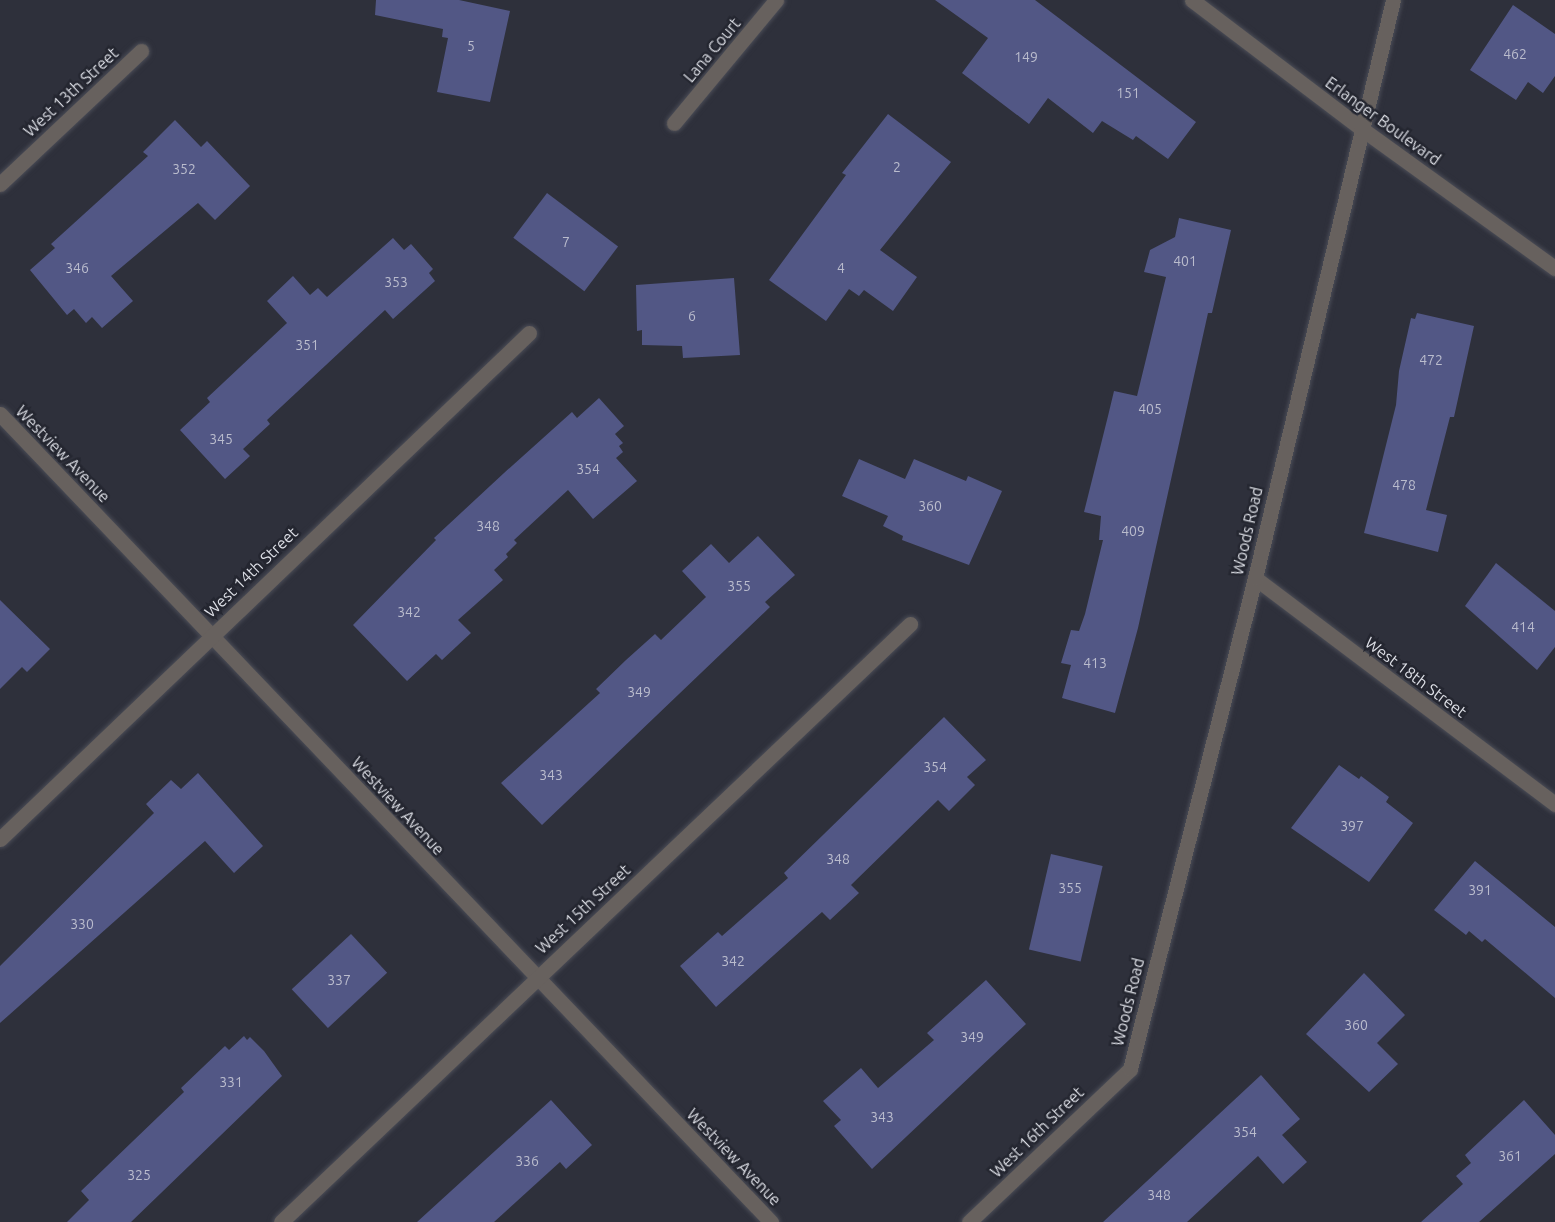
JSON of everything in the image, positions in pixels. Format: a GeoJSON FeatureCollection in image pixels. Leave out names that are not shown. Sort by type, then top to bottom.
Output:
{"type":"FeatureCollection","features":[{"type":"Feature","properties":{"kind":"street","name":"Lana Court"},"geometry":{"type":"LineString","coordinates":[[674,123],[776,0]]}},
{"type":"Feature","properties":{"kind":"street","name":"Erlanger Boulevard"},"geometry":{"type":"LineString","coordinates":[[1192,0],[1362,129],[1555,268]]}},
{"type":"Feature","properties":{"kind":"street","name":"Woods Road"},"geometry":{"type":"LineString","coordinates":[[1130,1069],[1255,578],[1393,0]]}},
{"type":"Feature","properties":{"kind":"street","name":"West 13th Street"},"geometry":{"type":"LineString","coordinates":[[0,184],[141,51]]}},
{"type":"Feature","properties":{"kind":"street","name":"West 14th Street"},"geometry":{"type":"LineString","coordinates":[[0,839],[529,333]]}},
{"type":"Feature","properties":{"kind":"street","name":"Westview Avenue"},"geometry":{"type":"LineString","coordinates":[[0,414],[771,1222]]}},
{"type":"Feature","properties":{"kind":"street","name":"West 18th Street"},"geometry":{"type":"LineString","coordinates":[[1255,578],[1555,804]]}},
{"type":"Feature","properties":{"kind":"street","name":"West 15th Street"},"geometry":{"type":"LineString","coordinates":[[281,1222],[909,624]]}},
{"type":"Feature","properties":{"kind":"street","name":"West 16th Street"},"geometry":{"type":"LineString","coordinates":[[969,1222],[1130,1069]]}},
{"type":"Feature","properties":{"kind":"building"},"geometry":{"type":"Polygon","coordinates":[[[376,0],[459,0],[510,11],[490,102],[437,92],[448,38],[442,37],[443,29],[375,15],[376,0]]]}},
{"type":"Feature","properties":{"kind":"building"},"geometry":{"type":"Polygon","coordinates":[[[935,0],[1035,0],[1196,122],[1168,159],[1136,136],[1133,140],[1102,121],[1093,133],[1048,98],[1029,124],[962,73],[988,38],[935,0]]]}},
{"type":"Feature","properties":{"kind":"building"},"geometry":{"type":"Polygon","coordinates":[[[1513,5],[1555,34],[1555,76],[1543,93],[1528,82],[1516,100],[1470,70],[1513,5]]]}},
{"type":"Feature","properties":{"kind":"building"},"geometry":{"type":"Polygon","coordinates":[[[888,114],[951,162],[880,250],[917,277],[893,311],[864,290],[859,296],[849,289],[826,321],[769,280],[846,175],[842,173],[888,114]]]}},
{"type":"Feature","properties":{"kind":"building"},"geometry":{"type":"Polygon","coordinates":[[[175,120],[201,147],[207,141],[250,186],[215,220],[198,203],[111,276],[133,301],[102,328],[92,317],[86,323],[74,309],[67,315],[30,270],[55,248],[51,244],[148,156],[143,152],[175,120]]]}},
{"type":"Feature","properties":{"kind":"building"},"geometry":{"type":"Polygon","coordinates":[[[547,193],[618,247],[584,291],[513,238],[547,193]]]}},
{"type":"Feature","properties":{"kind":"building"},"geometry":{"type":"Polygon","coordinates":[[[1179,218],[1231,230],[1212,313],[1208,313],[1138,628],[1115,713],[1062,698],[1071,665],[1061,663],[1071,630],[1079,631],[1085,614],[1103,540],[1099,540],[1101,516],[1084,512],[1114,391],[1137,396],[1166,277],[1144,272],[1150,250],[1175,237],[1179,218]]]}},
{"type":"Feature","properties":{"kind":"building"},"geometry":{"type":"Polygon","coordinates":[[[393,238],[404,250],[411,244],[433,269],[429,273],[435,281],[393,319],[385,310],[267,420],[270,424],[243,449],[250,456],[225,479],[180,430],[210,402],[207,398],[287,323],[267,301],[293,276],[310,295],[318,288],[327,297],[393,238]]]}},
{"type":"Feature","properties":{"kind":"building"},"geometry":{"type":"Polygon","coordinates":[[[734,278],[740,355],[683,358],[682,346],[642,345],[642,330],[637,331],[636,285],[734,278]]]}},
{"type":"Feature","properties":{"kind":"building"},"geometry":{"type":"Polygon","coordinates":[[[1417,313],[1474,326],[1454,417],[1450,417],[1426,510],[1447,515],[1438,552],[1364,533],[1396,405],[1399,371],[1411,318],[1415,319],[1417,313]]]}},
{"type":"Feature","properties":{"kind":"building"},"geometry":{"type":"Polygon","coordinates":[[[599,398],[624,426],[615,434],[623,443],[619,446],[623,452],[616,458],[637,481],[593,519],[568,490],[514,540],[517,543],[506,554],[508,557],[494,570],[503,580],[458,620],[471,633],[442,660],[436,654],[407,681],[353,625],[436,540],[434,538],[504,473],[572,412],[577,418],[599,398]]]}},
{"type":"Feature","properties":{"kind":"building"},"geometry":{"type":"Polygon","coordinates":[[[859,459],[905,479],[914,459],[966,481],[968,476],[1002,491],[969,565],[902,540],[903,536],[883,526],[888,516],[842,496],[859,459]]]}},
{"type":"Feature","properties":{"kind":"building"},"geometry":{"type":"Polygon","coordinates":[[[758,536],[795,575],[765,602],[770,607],[542,825],[501,783],[600,693],[596,689],[626,660],[655,634],[661,640],[706,597],[682,571],[711,544],[729,563],[758,536]]]}},
{"type":"Feature","properties":{"kind":"building"},"geometry":{"type":"Polygon","coordinates":[[[1496,563],[1555,611],[1555,647],[1537,670],[1465,606],[1496,563]]]}},
{"type":"Feature","properties":{"kind":"building"},"geometry":{"type":"Polygon","coordinates":[[[0,600],[50,649],[27,672],[22,667],[0,689],[0,600]]]}},
{"type":"Feature","properties":{"kind":"building"},"geometry":{"type":"Polygon","coordinates":[[[944,717],[986,760],[967,777],[975,785],[949,811],[938,800],[851,885],[859,893],[830,920],[822,912],[716,1007],[680,966],[718,932],[722,936],[788,878],[784,873],[944,717]]]}},
{"type":"Feature","properties":{"kind":"building"},"geometry":{"type":"Polygon","coordinates":[[[1339,765],[1359,779],[1361,776],[1389,797],[1386,802],[1413,823],[1369,882],[1291,828],[1339,765]]]}},
{"type":"Feature","properties":{"kind":"building"},"geometry":{"type":"Polygon","coordinates":[[[198,773],[263,846],[234,873],[205,841],[0,1023],[0,966],[154,813],[146,804],[171,780],[181,789],[198,773]]]}},
{"type":"Feature","properties":{"kind":"building"},"geometry":{"type":"Polygon","coordinates":[[[1051,854],[1103,866],[1081,961],[1029,949],[1051,854]]]}},
{"type":"Feature","properties":{"kind":"building"},"geometry":{"type":"Polygon","coordinates":[[[1475,861],[1555,927],[1555,998],[1485,939],[1482,942],[1469,931],[1466,935],[1434,910],[1475,861]]]}},
{"type":"Feature","properties":{"kind":"building"},"geometry":{"type":"Polygon","coordinates":[[[351,934],[387,973],[328,1028],[292,989],[351,934]]]}},
{"type":"Feature","properties":{"kind":"building"},"geometry":{"type":"Polygon","coordinates":[[[1364,973],[1405,1015],[1377,1043],[1398,1064],[1369,1092],[1306,1034],[1364,973]]]}},
{"type":"Feature","properties":{"kind":"building"},"geometry":{"type":"Polygon","coordinates":[[[986,980],[1026,1024],[872,1169],[834,1126],[841,1120],[823,1101],[861,1068],[878,1088],[934,1040],[927,1033],[986,980]]]}},
{"type":"Feature","properties":{"kind":"building"},"geometry":{"type":"Polygon","coordinates":[[[244,1036],[247,1040],[250,1037],[264,1051],[282,1076],[131,1222],[67,1222],[89,1200],[81,1191],[184,1092],[181,1088],[225,1046],[229,1050],[244,1036]]]}},
{"type":"Feature","properties":{"kind":"building"},"geometry":{"type":"Polygon","coordinates":[[[1261,1075],[1300,1119],[1282,1135],[1307,1162],[1283,1184],[1258,1156],[1187,1222],[1103,1222],[1261,1075]]]}},
{"type":"Feature","properties":{"kind":"building"},"geometry":{"type":"Polygon","coordinates":[[[551,1100],[592,1145],[566,1169],[560,1162],[494,1222],[417,1222],[551,1100]]]}},
{"type":"Feature","properties":{"kind":"building"},"geometry":{"type":"Polygon","coordinates":[[[1524,1100],[1555,1135],[1555,1154],[1479,1222],[1421,1222],[1463,1184],[1456,1176],[1471,1163],[1465,1155],[1524,1100]]]}}]}
